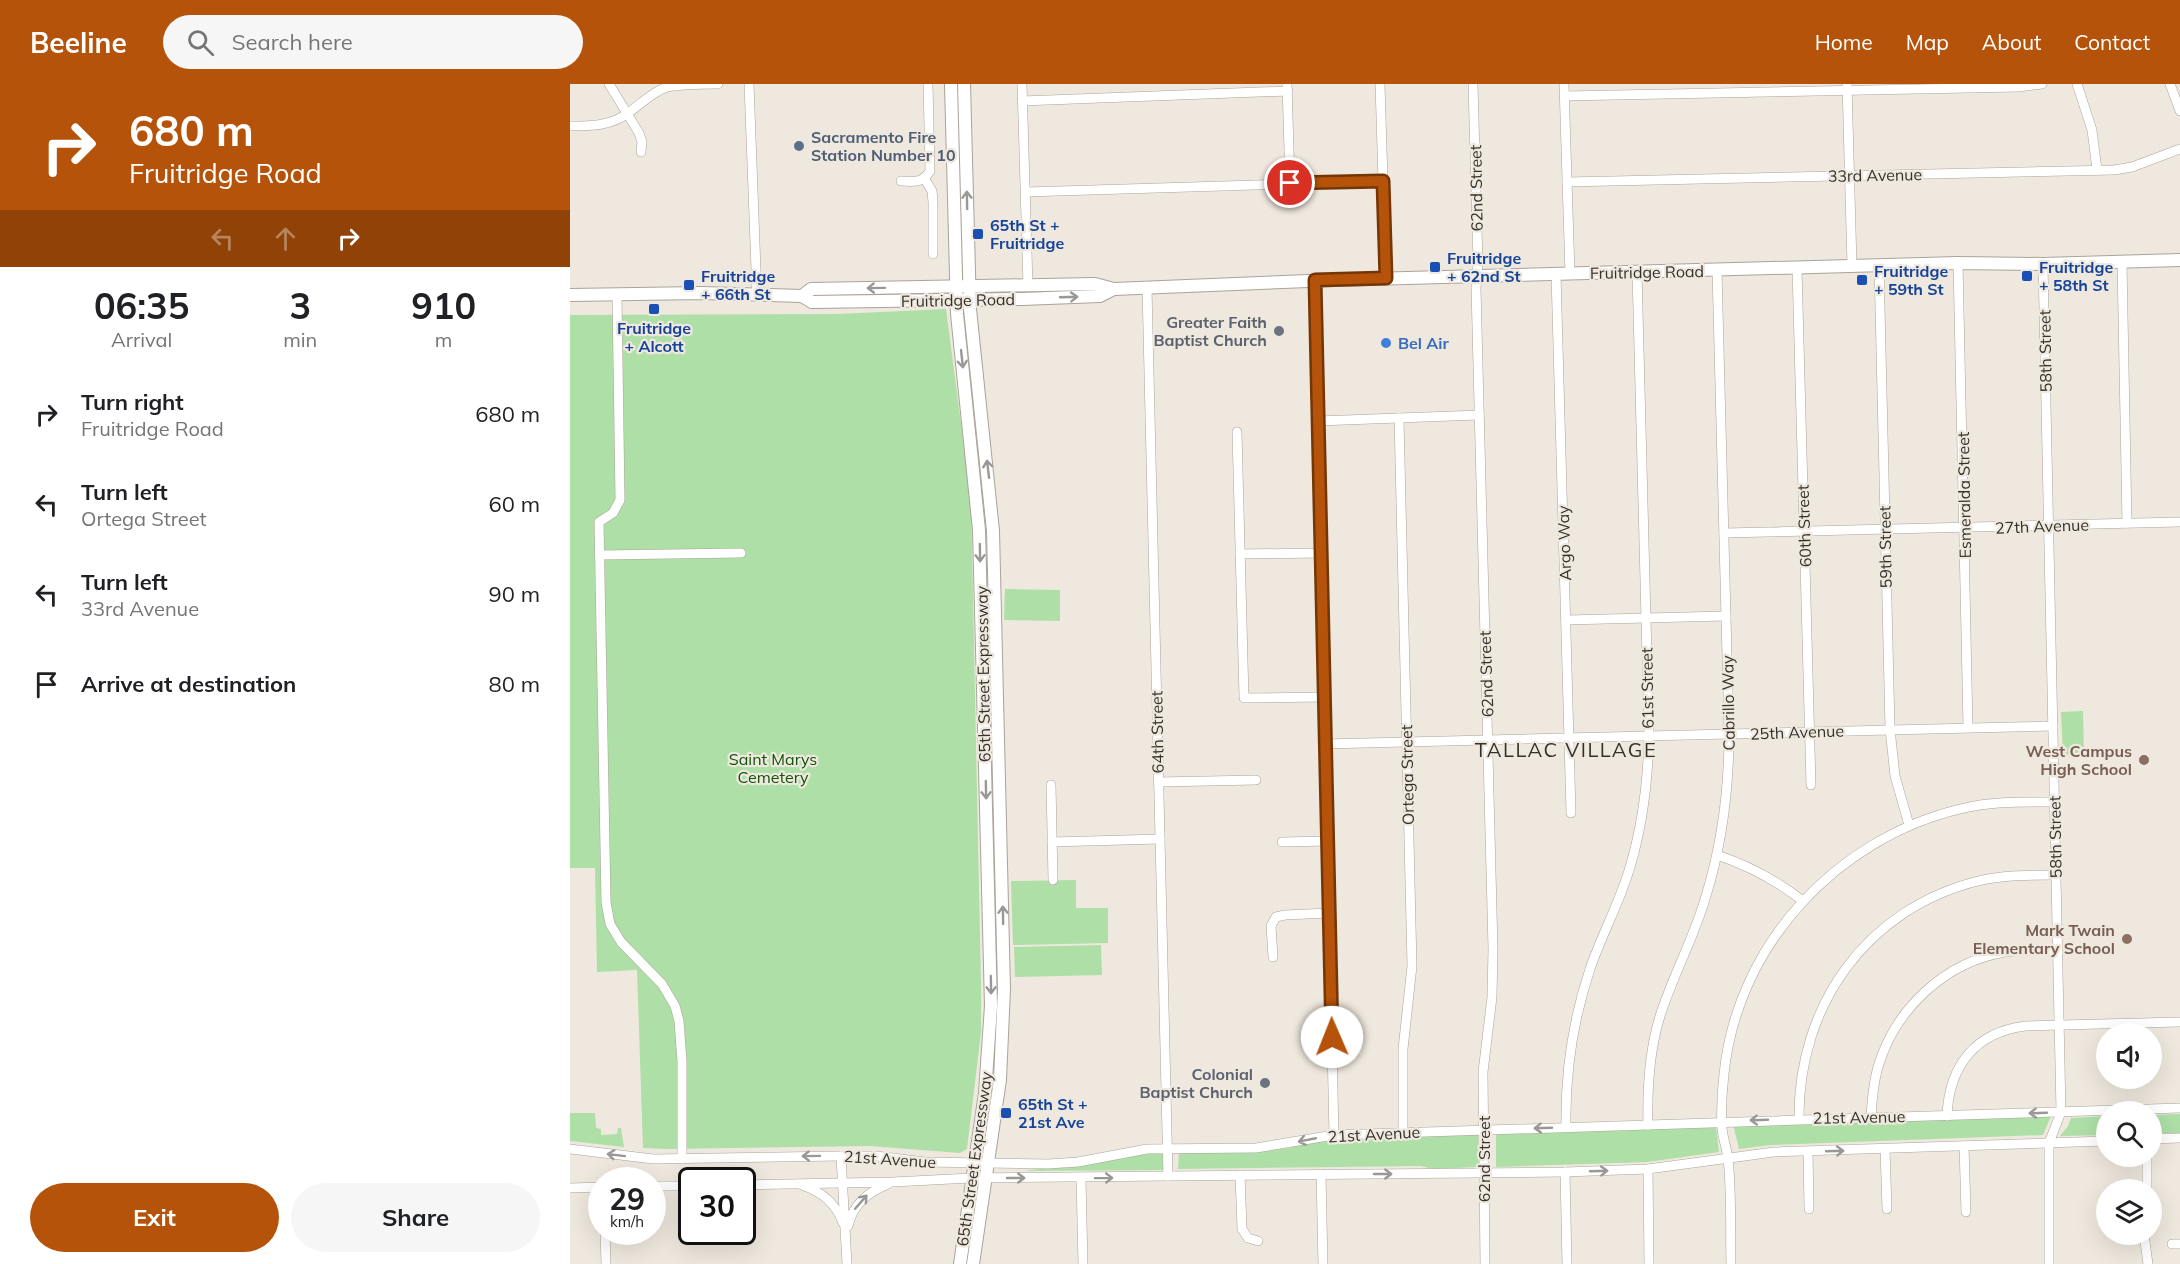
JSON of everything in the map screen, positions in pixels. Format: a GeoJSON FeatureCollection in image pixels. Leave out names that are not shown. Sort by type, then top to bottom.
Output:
{"type":"FeatureCollection","features":[{"type":"Feature","properties":{"kind":"main road","name":"65th Street Expressway"},"geometry":{"type":"LineString","coordinates":[[951,84],[956,294],[979,530],[992,1006],[985,1093],[960,1264]]}},
{"type":"Feature","properties":{"kind":"main road","name":"65th Street Expressway"},"geometry":{"type":"LineString","coordinates":[[964,84],[969,294],[993,531],[1004,989],[1000,1080],[973,1264]]}},
{"type":"Feature","properties":{"kind":"main road","name":"Fruitridge Road"},"geometry":{"type":"LineString","coordinates":[[969,294],[1028,286],[1095,284],[1114,289],[1386,278],[1958,263],[2043,264],[2180,260]]}},
{"type":"Feature","properties":{"kind":"main road","name":"Fruitridge Road"},"geometry":{"type":"LineString","coordinates":[[570,295],[701,293],[802,296],[811,289],[1100,296],[1114,289]]}},
{"type":"Feature","properties":{"kind":"street"},"geometry":{"type":"LineString","coordinates":[[609,84],[642,142],[641,152]]}},
{"type":"Feature","properties":{"kind":"street"},"geometry":{"type":"LineString","coordinates":[[570,126],[602,125],[626,115],[649,96],[668,87],[718,84]]}},
{"type":"Feature","properties":{"kind":"street"},"geometry":{"type":"LineString","coordinates":[[749,84],[757,296]]}},
{"type":"Feature","properties":{"kind":"street"},"geometry":{"type":"LineString","coordinates":[[901,182],[918,182],[930,171],[928,84]]}},
{"type":"Feature","properties":{"kind":"street"},"geometry":{"type":"LineString","coordinates":[[1022,84],[1028,286]]}},
{"type":"Feature","properties":{"kind":"street"},"geometry":{"type":"LineString","coordinates":[[1380,84],[1386,278]]}},
{"type":"Feature","properties":{"kind":"street","name":"62nd Street"},"geometry":{"type":"LineString","coordinates":[[1473,84],[1493,972],[1483,1072],[1485,1264]]}},
{"type":"Feature","properties":{"kind":"street"},"geometry":{"type":"LineString","coordinates":[[1564,84],[1570,274]]}},
{"type":"Feature","properties":{"kind":"street"},"geometry":{"type":"LineString","coordinates":[[1565,96],[1847,87],[2019,87],[2042,84]]}},
{"type":"Feature","properties":{"kind":"street"},"geometry":{"type":"LineString","coordinates":[[2077,84],[2092,130],[2097,170]]}},
{"type":"Feature","properties":{"kind":"street"},"geometry":{"type":"LineString","coordinates":[[2170,84],[2180,111]]}},
{"type":"Feature","properties":{"kind":"street"},"geometry":{"type":"LineString","coordinates":[[1847,87],[1852,266]]}},
{"type":"Feature","properties":{"kind":"street"},"geometry":{"type":"LineString","coordinates":[[1022,101],[1287,88],[1290,183]]}},
{"type":"Feature","properties":{"kind":"street","name":"33rd Avenue"},"geometry":{"type":"LineString","coordinates":[[1567,182],[2097,170],[2132,167],[2180,149]]}},
{"type":"Feature","properties":{"kind":"street"},"geometry":{"type":"LineString","coordinates":[[924,178],[932,191],[933,254]]}},
{"type":"Feature","properties":{"kind":"street"},"geometry":{"type":"LineString","coordinates":[[1026,192],[1383,181]]}},
{"type":"Feature","properties":{"kind":"street"},"geometry":{"type":"LineString","coordinates":[[2122,262],[2127,523]]}},
{"type":"Feature","properties":{"kind":"street","name":"Esmeralda Street"},"geometry":{"type":"LineString","coordinates":[[1958,263],[1968,727]]}},
{"type":"Feature","properties":{"kind":"street","name":"58th Street"},"geometry":{"type":"LineString","coordinates":[[2043,264],[2061,1112],[2060,1119],[2050,1135],[2049,1143],[2049,1264]]}},
{"type":"Feature","properties":{"kind":"street","name":"59th Street"},"geometry":{"type":"LineString","coordinates":[[1879,266],[1890,729],[1895,776],[1909,825]]}},
{"type":"Feature","properties":{"kind":"street","name":"60th Street"},"geometry":{"type":"LineString","coordinates":[[1797,268],[1811,784]]}},
{"type":"Feature","properties":{"kind":"street","name":"Cabrillo Way"},"geometry":{"type":"LineString","coordinates":[[1648,1125],[1649,1068],[1657,1029],[1668,995],[1698,924],[1717,855],[1725,804],[1729,734],[1718,270]]}},
{"type":"Feature","properties":{"kind":"street","name":"61st Street"},"geometry":{"type":"LineString","coordinates":[[1566,1127],[1566,1096],[1574,1032],[1590,969],[1620,897],[1638,839],[1647,780],[1649,735],[1637,272]]}},
{"type":"Feature","properties":{"kind":"street","name":"Argo Way"},"geometry":{"type":"LineString","coordinates":[[1557,274],[1571,813]]}},
{"type":"Feature","properties":{"kind":"street"},"geometry":{"type":"LineString","coordinates":[[1315,280],[1334,1135]]}},
{"type":"Feature","properties":{"kind":"street","name":"64th Street"},"geometry":{"type":"LineString","coordinates":[[1147,288],[1168,1176]]}},
{"type":"Feature","properties":{"kind":"street"},"geometry":{"type":"LineString","coordinates":[[617,295],[620,500],[613,513],[599,522],[606,902],[610,924],[621,942],[662,984],[675,1006],[680,1021],[682,1159]]}},
{"type":"Feature","properties":{"kind":"street"},"geometry":{"type":"LineString","coordinates":[[1318,421],[1479,415]]}},
{"type":"Feature","properties":{"kind":"street","name":"Ortega Street"},"geometry":{"type":"LineString","coordinates":[[1399,418],[1412,966],[1403,1057],[1403,1132]]}},
{"type":"Feature","properties":{"kind":"street"},"geometry":{"type":"LineString","coordinates":[[1237,432],[1244,698],[1324,696]]}},
{"type":"Feature","properties":{"kind":"street","name":"27th Avenue"},"geometry":{"type":"LineString","coordinates":[[1724,533],[2180,522]]}},
{"type":"Feature","properties":{"kind":"street"},"geometry":{"type":"LineString","coordinates":[[1240,554],[1321,552]]}},
{"type":"Feature","properties":{"kind":"street"},"geometry":{"type":"LineString","coordinates":[[600,555],[741,553]]}},
{"type":"Feature","properties":{"kind":"street"},"geometry":{"type":"LineString","coordinates":[[1566,620],[1726,616]]}},
{"type":"Feature","properties":{"kind":"street","name":"25th Avenue"},"geometry":{"type":"LineString","coordinates":[[1325,744],[2053,726]]}},
{"type":"Feature","properties":{"kind":"street"},"geometry":{"type":"LineString","coordinates":[[1158,782],[1256,780]]}},
{"type":"Feature","properties":{"kind":"street"},"geometry":{"type":"LineString","coordinates":[[1051,785],[1053,880]]}},
{"type":"Feature","properties":{"kind":"street"},"geometry":{"type":"LineString","coordinates":[[1731,1264],[1728,1159],[1722,1121],[1724,1071],[1740,1003],[1772,940],[1803,901],[1837,869],[1854,856],[1909,825],[1946,813],[1988,804],[2009,801],[2055,802]]}},
{"type":"Feature","properties":{"kind":"street"},"geometry":{"type":"LineString","coordinates":[[1052,842],[1160,839]]}},
{"type":"Feature","properties":{"kind":"street"},"geometry":{"type":"LineString","coordinates":[[1282,842],[1328,840]]}},
{"type":"Feature","properties":{"kind":"street"},"geometry":{"type":"LineString","coordinates":[[1717,855],[1755,869],[1803,901]]}},
{"type":"Feature","properties":{"kind":"street"},"geometry":{"type":"LineString","coordinates":[[1799,1119],[1801,1071],[1813,1028],[1828,994],[1841,974],[1871,940],[1903,914],[1958,887],[1998,878],[2056,875]]}},
{"type":"Feature","properties":{"kind":"street"},"geometry":{"type":"LineString","coordinates":[[1273,957],[1271,926],[1276,917],[1329,913]]}},
{"type":"Feature","properties":{"kind":"street"},"geometry":{"type":"LineString","coordinates":[[1871,1118],[1875,1080],[1885,1047],[1903,1016],[1924,993],[1951,973],[1989,956],[2025,950],[2056,950]]}},
{"type":"Feature","properties":{"kind":"street"},"geometry":{"type":"LineString","coordinates":[[1947,1116],[1948,1098],[1954,1075],[1967,1056],[1981,1042],[2002,1031],[2014,1027],[2180,1022]]}},
{"type":"Feature","properties":{"kind":"street","name":"21st Avenue"},"geometry":{"type":"LineString","coordinates":[[570,1149],[653,1160],[876,1156],[925,1162],[1048,1164],[1126,1152],[1256,1148],[1334,1135],[2180,1108]]}},
{"type":"Feature","properties":{"kind":"street"},"geometry":{"type":"LineString","coordinates":[[2162,1139],[2180,1138]]}},
{"type":"Feature","properties":{"kind":"street","name":"21st Avenue"},"geometry":{"type":"LineString","coordinates":[[756,1185],[971,1178],[1565,1172],[1648,1169],[1774,1152],[2096,1141]]}},
{"type":"Feature","properties":{"kind":"street"},"geometry":{"type":"LineString","coordinates":[[1964,1146],[1966,1212]]}},
{"type":"Feature","properties":{"kind":"street"},"geometry":{"type":"LineString","coordinates":[[1885,1149],[1887,1209]]}},
{"type":"Feature","properties":{"kind":"street"},"geometry":{"type":"LineString","coordinates":[[1808,1152],[1809,1209]]}},
{"type":"Feature","properties":{"kind":"street"},"geometry":{"type":"LineString","coordinates":[[841,1156],[847,1264]]}},
{"type":"Feature","properties":{"kind":"street"},"geometry":{"type":"LineString","coordinates":[[1648,1169],[1649,1264]]}},
{"type":"Feature","properties":{"kind":"street"},"geometry":{"type":"LineString","coordinates":[[1565,1172],[1567,1264]]}},
{"type":"Feature","properties":{"kind":"street"},"geometry":{"type":"LineString","coordinates":[[1321,1174],[1323,1264]]}},
{"type":"Feature","properties":{"kind":"street"},"geometry":{"type":"LineString","coordinates":[[1240,1175],[1242,1229],[1248,1238],[1258,1242]]}},
{"type":"Feature","properties":{"kind":"street"},"geometry":{"type":"LineString","coordinates":[[1082,1178],[1083,1264]]}},
{"type":"Feature","properties":{"kind":"street"},"geometry":{"type":"LineString","coordinates":[[846,1237],[849,1221],[859,1202],[872,1191],[893,1182]]}},
{"type":"Feature","properties":{"kind":"street"},"geometry":{"type":"LineString","coordinates":[[797,1184],[820,1192],[833,1204],[842,1220],[846,1237]]}},
{"type":"Feature","properties":{"kind":"street"},"geometry":{"type":"LineString","coordinates":[[570,1188],[588,1187]]}},
{"type":"Feature","properties":{"kind":"street"},"geometry":{"type":"LineString","coordinates":[[605,1245],[606,1264]]}},
{"type":"Feature","properties":{"kind":"street"},"geometry":{"type":"LineString","coordinates":[[2145,1245],[2148,1264]]}},
{"type":"Feature","properties":{"kind":"green space","name":"Saint Marys Cemetery"},"geometry":{"type":"Polygon","coordinates":[[[946,309],[971,500],[981,1032],[967,1149],[960,1153],[870,1146],[643,1148],[637,970],[597,972],[595,868],[570,868],[570,315],[837,314],[946,309]]]}},
{"type":"Feature","properties":{"kind":"green space"},"geometry":{"type":"Polygon","coordinates":[[[1005,589],[1060,590],[1060,621],[1004,620],[1005,589]]]}},
{"type":"Feature","properties":{"kind":"green space"},"geometry":{"type":"Polygon","coordinates":[[[2083,711],[2084,754],[2063,755],[2061,712],[2083,711]]]}},
{"type":"Feature","properties":{"kind":"green space"},"geometry":{"type":"Polygon","coordinates":[[[1076,880],[1076,908],[1108,908],[1108,943],[1013,945],[1011,881],[1076,880]]]}},
{"type":"Feature","properties":{"kind":"green space"},"geometry":{"type":"Polygon","coordinates":[[[1101,945],[1102,975],[1015,977],[1014,947],[1101,945]]]}},
{"type":"Feature","properties":{"kind":"green space"},"geometry":{"type":"Polygon","coordinates":[[[570,1113],[595,1113],[596,1128],[601,1129],[601,1135],[617,1134],[618,1128],[621,1128],[624,1147],[570,1141],[570,1113]]]}},
{"type":"Feature","properties":{"kind":"green space"},"geometry":{"type":"Polygon","coordinates":[[[2180,1114],[2180,1133],[2162,1133],[2162,1115],[2180,1114]]]}},
{"type":"Feature","properties":{"kind":"green space"},"geometry":{"type":"Polygon","coordinates":[[[2051,1116],[2043,1135],[1770,1145],[1739,1149],[1733,1124],[2051,1116]]]}},
{"type":"Feature","properties":{"kind":"green space"},"geometry":{"type":"Polygon","coordinates":[[[2096,1117],[2096,1135],[2060,1136],[2071,1118],[2096,1117]]]}},
{"type":"Feature","properties":{"kind":"green space"},"geometry":{"type":"Polygon","coordinates":[[[1716,1126],[1719,1152],[1647,1162],[1496,1167],[1496,1133],[1716,1126]]]}},
{"type":"Feature","properties":{"kind":"green space"},"geometry":{"type":"Polygon","coordinates":[[[1478,1132],[1479,1167],[1178,1169],[1179,1153],[1255,1152],[1289,1148],[1334,1138],[1478,1132]]]}},
{"type":"Feature","properties":{"kind":"green space"},"geometry":{"type":"Polygon","coordinates":[[[1163,1152],[1163,1170],[1024,1171],[1146,1153],[1163,1152]]]}},
{"type":"Feature","properties":{"kind":"place","name":"Sacramento Fire Station Number 10"},"geometry":{"type":"Point","coordinates":[799,146]}},
{"type":"Feature","properties":{"kind":"place","name":"65th St + Fruitridge"},"geometry":{"type":"Point","coordinates":[978,234]}},
{"type":"Feature","properties":{"kind":"place","name":"Fruitridge + 62nd St"},"geometry":{"type":"Point","coordinates":[1435,267]}},
{"type":"Feature","properties":{"kind":"place","name":"Fruitridge + 58th St"},"geometry":{"type":"Point","coordinates":[2027,276]}},
{"type":"Feature","properties":{"kind":"place","name":"Fruitridge + 59th St"},"geometry":{"type":"Point","coordinates":[1862,280]}},
{"type":"Feature","properties":{"kind":"place","name":"Fruitridge + 66th St"},"geometry":{"type":"Point","coordinates":[689,285]}},
{"type":"Feature","properties":{"kind":"place","name":"Fruitridge + Alcott"},"geometry":{"type":"Point","coordinates":[654,309]}},
{"type":"Feature","properties":{"kind":"place","name":"Greater Faith Baptist Church"},"geometry":{"type":"Point","coordinates":[1279,331]}},
{"type":"Feature","properties":{"kind":"place","name":"Bel Air"},"geometry":{"type":"Point","coordinates":[1386,343]}},
{"type":"Feature","properties":{"kind":"place","name":"West Campus High School"},"geometry":{"type":"Point","coordinates":[2144,760]}},
{"type":"Feature","properties":{"kind":"place","name":"Mark Twain Elementary School"},"geometry":{"type":"Point","coordinates":[2127,939]}},
{"type":"Feature","properties":{"kind":"place","name":"Colonial Baptist Church"},"geometry":{"type":"Point","coordinates":[1265,1083]}},
{"type":"Feature","properties":{"kind":"place","name":"65th St + 21st Ave"},"geometry":{"type":"Point","coordinates":[1006,1113]}},
{"type":"Feature","properties":{"kind":"district","name":"TALLAC VILLAGE"},"geometry":{"type":"Point","coordinates":[1566,750]}},
{"type":"Feature","properties":{"kind":"route"},"geometry":{"type":"LineString","coordinates":[[1290,183],[1383,181],[1386,278],[1315,280],[1332,1037]]}}]}
